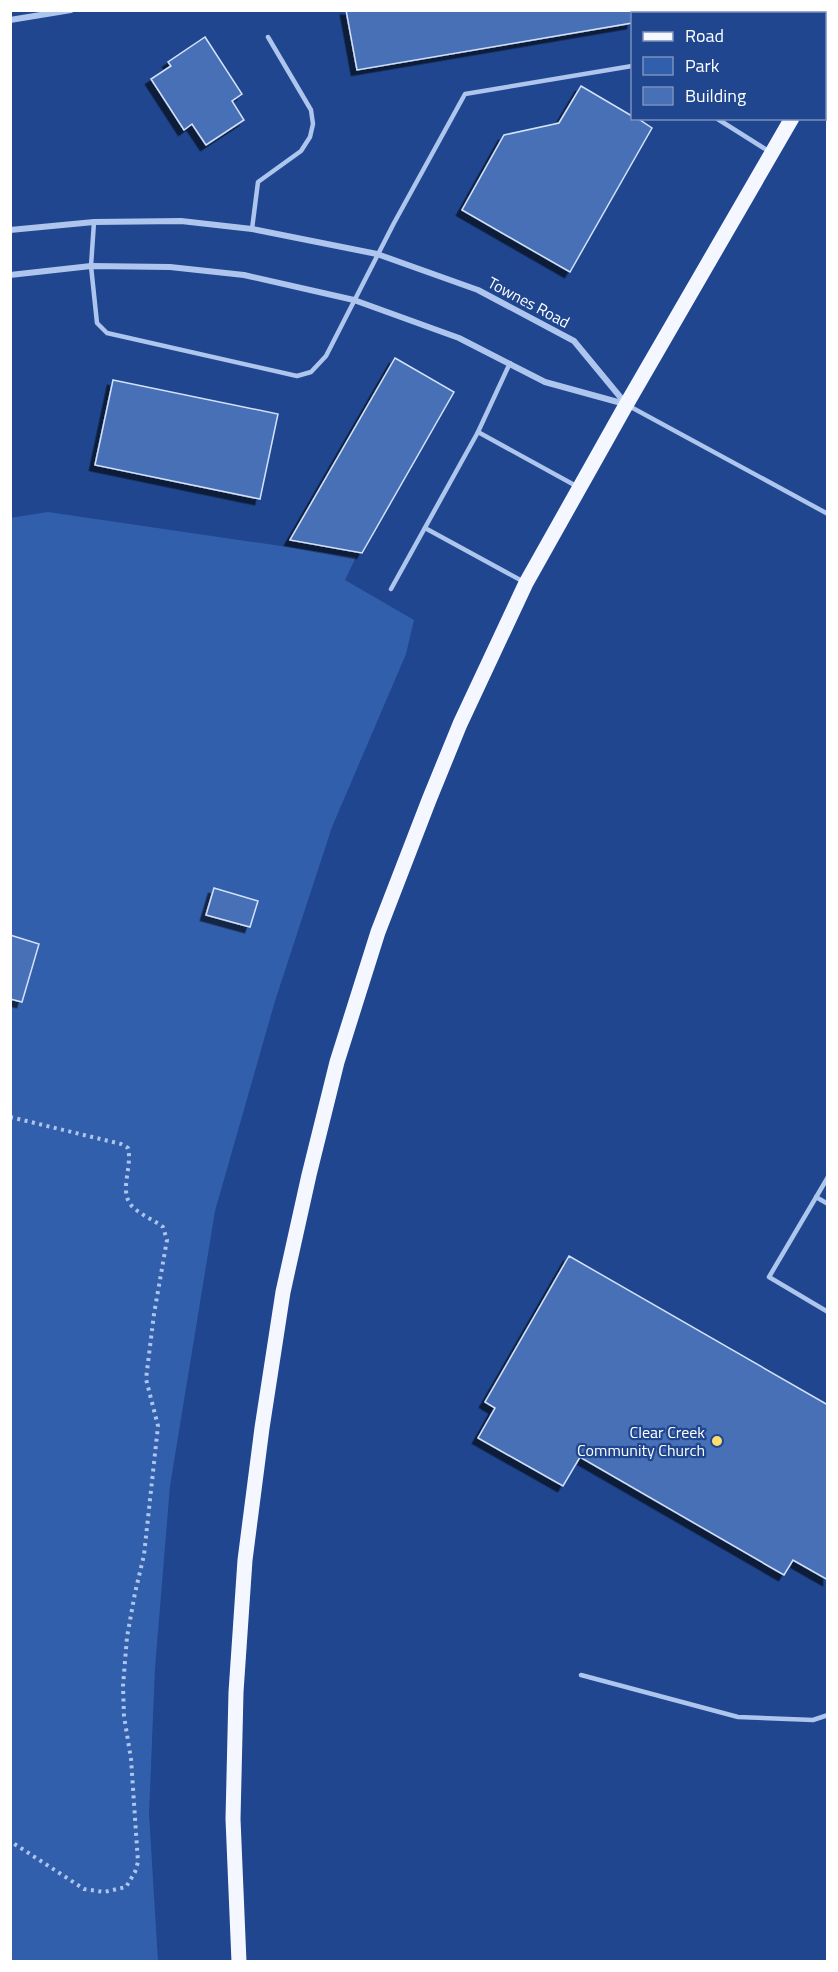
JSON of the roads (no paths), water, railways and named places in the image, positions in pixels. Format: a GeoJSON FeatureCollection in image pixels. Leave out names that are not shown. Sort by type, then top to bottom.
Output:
{"type":"FeatureCollection","features":[{"type":"Feature","properties":{"kind":"main road"},"geometry":{"type":"LineString","coordinates":[[239,1962],[233,1819],[236,1692],[245,1560],[283,1292],[337,1062],[378,932],[429,800],[456,735],[526,583],[791,120]]}},
{"type":"Feature","properties":{"kind":"street"},"geometry":{"type":"LineString","coordinates":[[10,20],[71,10]]}},
{"type":"Feature","properties":{"kind":"street","name":"Townes Road"},"geometry":{"type":"LineString","coordinates":[[10,230],[94,222],[181,221],[252,229],[377,254],[478,290],[574,341],[626,405]]}},
{"type":"Feature","properties":{"kind":"street"},"geometry":{"type":"LineString","coordinates":[[10,276],[91,266],[170,267],[244,275],[354,300],[459,338],[545,382],[626,405]]}},
{"type":"Feature","properties":{"kind":"lane"},"geometry":{"type":"LineString","coordinates":[[252,229],[258,182],[301,151],[310,137],[313,124],[311,110],[268,37]]}},
{"type":"Feature","properties":{"kind":"lane"},"geometry":{"type":"LineString","coordinates":[[94,222],[91,266],[97,323],[107,333],[297,375],[311,372],[326,356],[377,254],[465,94],[631,66]]}},
{"type":"Feature","properties":{"kind":"lane"},"geometry":{"type":"LineString","coordinates":[[719,120],[772,153]]}},
{"type":"Feature","properties":{"kind":"lane"},"geometry":{"type":"LineString","coordinates":[[391,589],[478,432],[510,363]]}},
{"type":"Feature","properties":{"kind":"lane"},"geometry":{"type":"LineString","coordinates":[[626,405],[828,514]]}},
{"type":"Feature","properties":{"kind":"lane"},"geometry":{"type":"LineString","coordinates":[[478,432],[579,488]]}},
{"type":"Feature","properties":{"kind":"lane"},"geometry":{"type":"LineString","coordinates":[[425,528],[526,583]]}},
{"type":"Feature","properties":{"kind":"lane"},"geometry":{"type":"LineString","coordinates":[[828,1177],[769,1277],[828,1312]]}},
{"type":"Feature","properties":{"kind":"lane"},"geometry":{"type":"LineString","coordinates":[[816,1197],[828,1204]]}},
{"type":"Feature","properties":{"kind":"lane"},"geometry":{"type":"LineString","coordinates":[[581,1675],[738,1717],[813,1720],[828,1715]]}},
{"type":"Feature","properties":{"kind":"place","name":"Clear Creek Community Church"},"geometry":{"type":"Point","coordinates":[717,1441]}}]}
